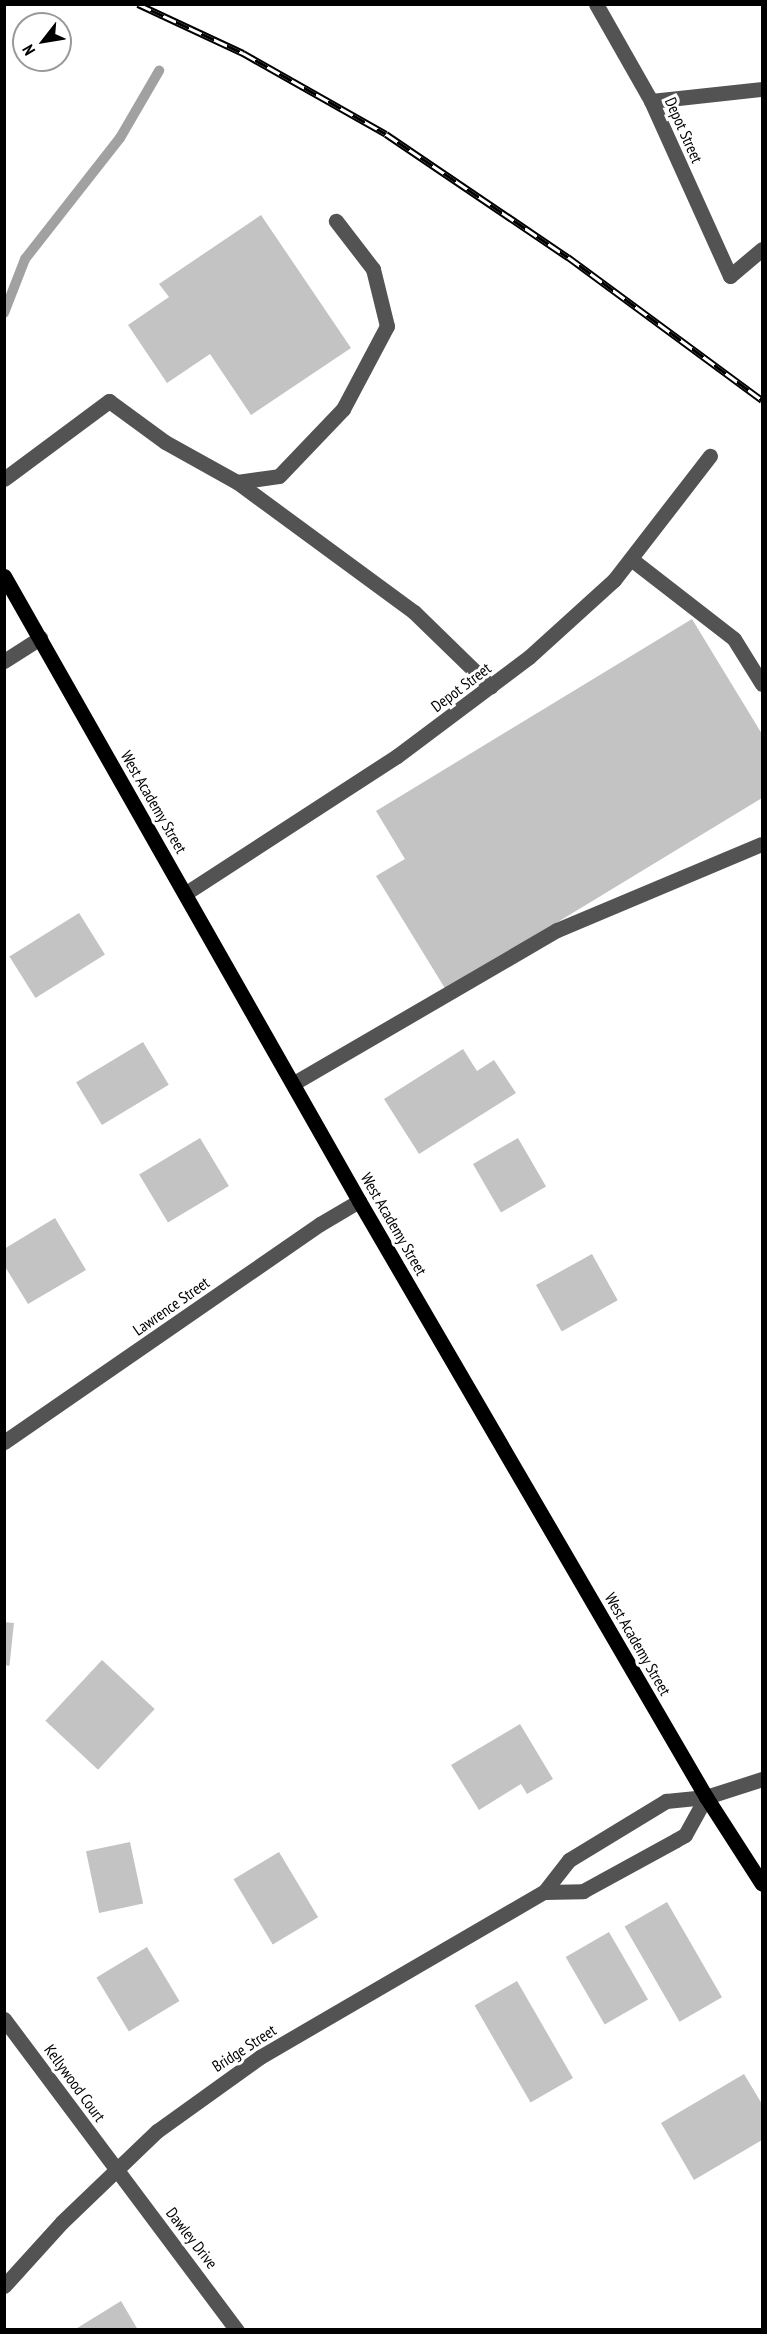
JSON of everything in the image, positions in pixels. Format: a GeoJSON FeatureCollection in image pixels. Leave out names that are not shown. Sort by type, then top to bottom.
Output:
{"type":"FeatureCollection","features":[{"type":"Feature","properties":{"kind":"main road","name":"West Academy Street"},"geometry":{"type":"LineString","coordinates":[[4,576],[359,1201],[706,1797],[762,1884]]}},
{"type":"Feature","properties":{"kind":"street","name":"Depot Street"},"geometry":{"type":"LineString","coordinates":[[596,4],[651,101],[730,276],[762,249]]}},
{"type":"Feature","properties":{"kind":"street"},"geometry":{"type":"LineString","coordinates":[[651,101],[762,89]]}},
{"type":"Feature","properties":{"kind":"street"},"geometry":{"type":"LineString","coordinates":[[237,482],[279,476],[343,409],[387,326],[373,269],[336,221]]}},
{"type":"Feature","properties":{"kind":"street"},"geometry":{"type":"LineString","coordinates":[[4,479],[109,401],[165,442],[237,482],[414,612],[490,687]]}},
{"type":"Feature","properties":{"kind":"street","name":"Depot Street"},"geometry":{"type":"LineString","coordinates":[[186,893],[397,756],[490,687],[606,588],[710,456]]}},
{"type":"Feature","properties":{"kind":"street"},"geometry":{"type":"LineString","coordinates":[[631,559],[734,639],[762,684]]}},
{"type":"Feature","properties":{"kind":"street"},"geometry":{"type":"LineString","coordinates":[[4,661],[40,638]]}},
{"type":"Feature","properties":{"kind":"street"},"geometry":{"type":"LineString","coordinates":[[294,1083],[557,930],[762,844]]}},
{"type":"Feature","properties":{"kind":"street","name":"Lawrence Street"},"geometry":{"type":"LineString","coordinates":[[4,1442],[359,1201]]}},
{"type":"Feature","properties":{"kind":"street"},"geometry":{"type":"LineString","coordinates":[[706,1797],[762,1779]]}},
{"type":"Feature","properties":{"kind":"street","name":"Bridge Street"},"geometry":{"type":"LineString","coordinates":[[4,2286],[116,2169],[157,2131],[260,2057],[544,1892],[568,1860],[666,1801],[706,1797]]}},
{"type":"Feature","properties":{"kind":"street","name":"Bridge Street"},"geometry":{"type":"LineString","coordinates":[[544,1892],[583,1891],[685,1835],[706,1797]]}},
{"type":"Feature","properties":{"kind":"street","name":"Kellywood Court"},"geometry":{"type":"LineString","coordinates":[[4,2019],[116,2169]]}},
{"type":"Feature","properties":{"kind":"street","name":"Dawley Drive"},"geometry":{"type":"LineString","coordinates":[[116,2169],[237,2330]]}},
{"type":"Feature","properties":{"kind":"building"},"geometry":{"type":"Polygon","coordinates":[[[261,215],[351,348],[251,415],[210,354],[167,383],[128,325],[169,297],[159,284],[261,215]]]}},
{"type":"Feature","properties":{"kind":"building"},"geometry":{"type":"Polygon","coordinates":[[[692,619],[762,734],[762,798],[446,990],[376,876],[405,859],[376,811],[692,619]]]}},
{"type":"Feature","properties":{"kind":"building"},"geometry":{"type":"Polygon","coordinates":[[[79,913],[105,955],[35,998],[9,956],[79,913]]]}},
{"type":"Feature","properties":{"kind":"building"},"geometry":{"type":"Polygon","coordinates":[[[143,1042],[169,1085],[102,1125],[76,1082],[143,1042]]]}},
{"type":"Feature","properties":{"kind":"building"},"geometry":{"type":"Polygon","coordinates":[[[463,1049],[477,1071],[494,1060],[516,1093],[419,1154],[384,1099],[463,1049]]]}},
{"type":"Feature","properties":{"kind":"building"},"geometry":{"type":"Polygon","coordinates":[[[200,1138],[229,1186],[168,1223],[139,1175],[200,1138]]]}},
{"type":"Feature","properties":{"kind":"building"},"geometry":{"type":"Polygon","coordinates":[[[518,1138],[546,1186],[501,1212],[473,1164],[518,1138]]]}},
{"type":"Feature","properties":{"kind":"building"},"geometry":{"type":"Polygon","coordinates":[[[55,1218],[86,1270],[28,1304],[4,1265],[4,1249],[55,1218]]]}},
{"type":"Feature","properties":{"kind":"building"},"geometry":{"type":"Polygon","coordinates":[[[592,1254],[618,1300],[562,1331],[536,1285],[592,1254]]]}},
{"type":"Feature","properties":{"kind":"building"},"geometry":{"type":"Polygon","coordinates":[[[4,1622],[14,1623],[9,1666],[4,1665],[4,1622]]]}},
{"type":"Feature","properties":{"kind":"building"},"geometry":{"type":"Polygon","coordinates":[[[102,1660],[155,1709],[98,1770],[45,1721],[102,1660]]]}},
{"type":"Feature","properties":{"kind":"building"},"geometry":{"type":"Polygon","coordinates":[[[520,1724],[553,1779],[527,1794],[521,1784],[479,1810],[451,1765],[520,1724]]]}},
{"type":"Feature","properties":{"kind":"building"},"geometry":{"type":"Polygon","coordinates":[[[130,1842],[143,1904],[99,1913],[86,1851],[130,1842]]]}},
{"type":"Feature","properties":{"kind":"building"},"geometry":{"type":"Polygon","coordinates":[[[279,1852],[318,1917],[273,1944],[234,1879],[279,1852]]]}},
{"type":"Feature","properties":{"kind":"building"},"geometry":{"type":"Polygon","coordinates":[[[667,1902],[722,1997],[680,2022],[625,1926],[667,1902]]]}},
{"type":"Feature","properties":{"kind":"building"},"geometry":{"type":"Polygon","coordinates":[[[609,1932],[648,2000],[605,2025],[566,1957],[609,1932]]]}},
{"type":"Feature","properties":{"kind":"building"},"geometry":{"type":"Polygon","coordinates":[[[147,1947],[179,2001],[129,2031],[96,1977],[147,1947]]]}},
{"type":"Feature","properties":{"kind":"building"},"geometry":{"type":"Polygon","coordinates":[[[517,1981],[573,2078],[531,2102],[475,2006],[517,1981]]]}},
{"type":"Feature","properties":{"kind":"building"},"geometry":{"type":"Polygon","coordinates":[[[744,2074],[762,2104],[762,2140],[694,2180],[661,2123],[744,2074]]]}},
{"type":"Feature","properties":{"kind":"building"},"geometry":{"type":"Polygon","coordinates":[[[121,2301],[138,2330],[74,2330],[121,2301]]]}},
{"type":"Feature","properties":{"kind":"waterway"},"geometry":{"type":"LineString","coordinates":[[4,313],[25,259],[120,138],[159,71]]}},
{"type":"Feature","properties":{"kind":"railway"},"geometry":{"type":"LineString","coordinates":[[138,4],[243,53],[386,134],[568,257],[762,400]]}}]}
